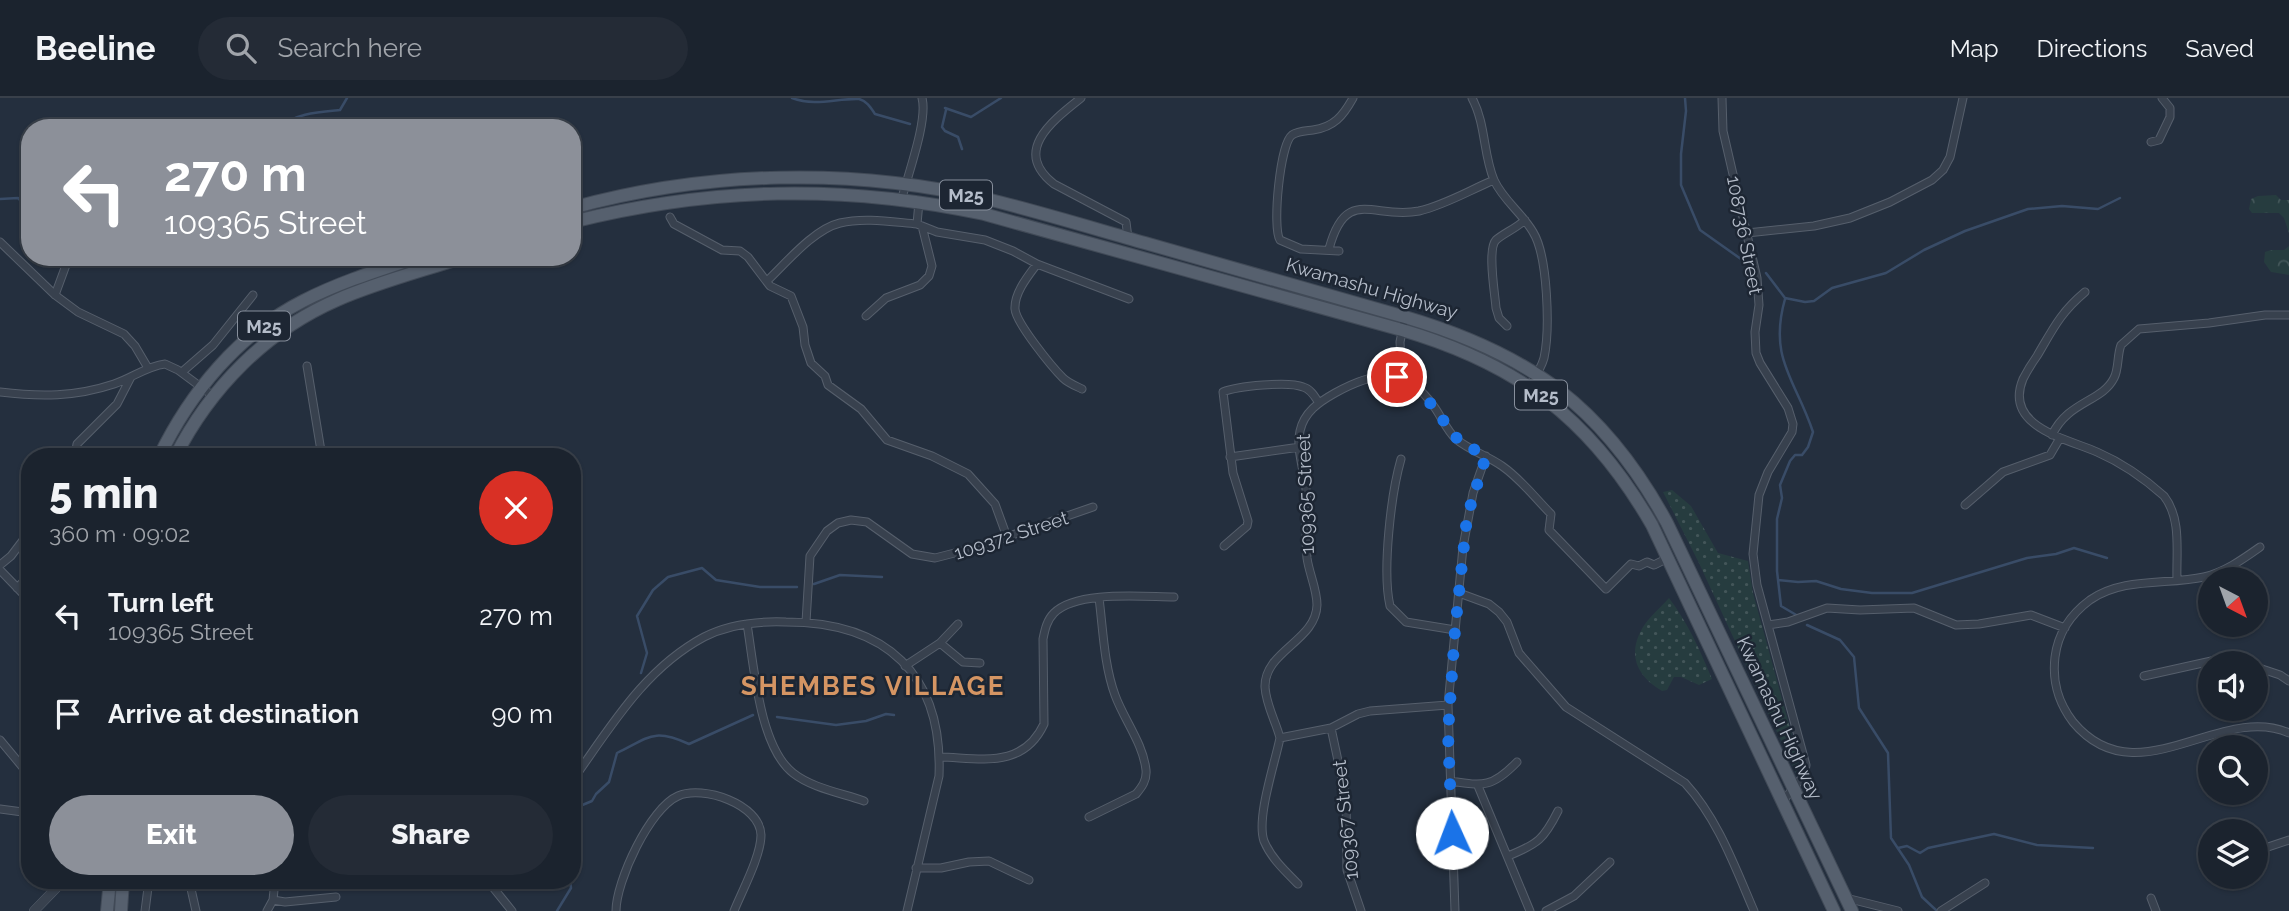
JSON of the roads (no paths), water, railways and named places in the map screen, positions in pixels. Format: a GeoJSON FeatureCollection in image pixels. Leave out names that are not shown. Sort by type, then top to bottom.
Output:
{"type":"FeatureCollection","features":[{"type":"Feature","properties":{"kind":"main road","name":"Kwamashu Highway"},"geometry":{"type":"LineString","coordinates":[[581,206],[631,194],[741,179],[822,178],[904,192],[986,199],[1405,317],[1479,342],[1537,374],[1583,410],[1622,452],[1649,490],[1852,911]]}},
{"type":"Feature","properties":{"kind":"main road","name":"Kwamashu Highway"},"geometry":{"type":"LineString","coordinates":[[581,220],[663,202],[734,194],[904,192],[919,201],[984,214],[1402,330],[1460,349],[1510,373],[1583,430],[1617,468],[1652,525],[1834,911]]}},
{"type":"Feature","properties":{"kind":"main road","name":"M25"},"geometry":{"type":"LineString","coordinates":[[164,448],[201,387],[230,356],[271,321],[311,297],[390,266]]}},
{"type":"Feature","properties":{"kind":"main road","name":"M25"},"geometry":{"type":"LineString","coordinates":[[181,448],[213,396],[252,353],[290,326],[337,300],[437,266]]}},
{"type":"Feature","properties":{"kind":"main road"},"geometry":{"type":"LineString","coordinates":[[372,272],[376,286]]}},
{"type":"Feature","properties":{"kind":"main road"},"geometry":{"type":"LineString","coordinates":[[107,911],[109,889]]}},
{"type":"Feature","properties":{"kind":"main road"},"geometry":{"type":"LineString","coordinates":[[121,911],[122,889]]}},
{"type":"Feature","properties":{"kind":"street"},"geometry":{"type":"LineString","coordinates":[[904,192],[923,120],[922,98]]}},
{"type":"Feature","properties":{"kind":"street"},"geometry":{"type":"LineString","coordinates":[[1081,98],[1064,111],[1036,144],[1039,169],[1054,184],[1126,222],[1128,238]]}},
{"type":"Feature","properties":{"kind":"street"},"geometry":{"type":"LineString","coordinates":[[1339,251],[1293,247],[1280,240],[1276,234],[1282,165],[1290,137],[1296,133],[1332,125],[1342,116],[1353,98]]}},
{"type":"Feature","properties":{"kind":"street"},"geometry":{"type":"LineString","coordinates":[[1472,98],[1479,114],[1494,180],[1537,239],[1543,265],[1546,344],[1542,363],[1529,386]]}},
{"type":"Feature","properties":{"kind":"street","name":"108736 Street"},"geometry":{"type":"LineString","coordinates":[[1722,98],[1723,131],[1758,291],[1756,353],[1788,408],[1793,424],[1788,441],[1763,482],[1757,507],[1753,554],[1768,625],[1806,765],[1804,775],[1783,801]]}},
{"type":"Feature","properties":{"kind":"street"},"geometry":{"type":"LineString","coordinates":[[1747,233],[1814,226],[1850,218],[1890,202],[1932,180],[1943,170],[1950,157],[1963,98]]}},
{"type":"Feature","properties":{"kind":"street"},"geometry":{"type":"LineString","coordinates":[[2151,142],[2159,140],[2170,117],[2170,108],[2162,98]]}},
{"type":"Feature","properties":{"kind":"street"},"geometry":{"type":"LineString","coordinates":[[1329,249],[1334,229],[1347,214],[1362,210],[1420,210],[1494,180]]}},
{"type":"Feature","properties":{"kind":"street"},"geometry":{"type":"LineString","coordinates":[[866,316],[886,298],[920,285],[929,276],[932,266],[920,225],[919,201]]}},
{"type":"Feature","properties":{"kind":"street"},"geometry":{"type":"LineString","coordinates":[[670,217],[674,224],[722,250],[740,251],[767,281],[781,293],[791,296],[803,327],[811,363],[825,376],[828,385],[861,409],[887,440],[932,456],[968,474],[1000,514],[1007,537]]}},
{"type":"Feature","properties":{"kind":"street"},"geometry":{"type":"LineString","coordinates":[[1507,326],[1496,308],[1492,248],[1497,239],[1525,220]]}},
{"type":"Feature","properties":{"kind":"street"},"geometry":{"type":"LineString","coordinates":[[767,281],[813,239],[833,225],[856,221],[920,225],[937,232],[985,240],[1037,264],[1129,299]]}},
{"type":"Feature","properties":{"kind":"street"},"geometry":{"type":"LineString","coordinates":[[0,242],[21,262]]}},
{"type":"Feature","properties":{"kind":"street"},"geometry":{"type":"LineString","coordinates":[[1037,264],[1022,286],[1016,314],[1064,379],[1082,389]]}},
{"type":"Feature","properties":{"kind":"street"},"geometry":{"type":"LineString","coordinates":[[25,266],[55,295],[78,312],[124,334],[148,368]]}},
{"type":"Feature","properties":{"kind":"street"},"geometry":{"type":"LineString","coordinates":[[55,295],[66,266]]}},
{"type":"Feature","properties":{"kind":"street"},"geometry":{"type":"LineString","coordinates":[[2085,292],[2058,318],[2023,378],[2020,390],[2022,404],[2037,427],[2106,456],[2164,496],[2171,504],[2175,520],[2177,580]]}},
{"type":"Feature","properties":{"kind":"street"},"geometry":{"type":"LineString","coordinates":[[182,372],[213,345],[253,295]]}},
{"type":"Feature","properties":{"kind":"street"},"geometry":{"type":"LineString","coordinates":[[1965,505],[2003,472],[2050,455],[2063,417],[2113,381],[2121,345],[2138,329],[2289,314]]}},
{"type":"Feature","properties":{"kind":"street"},"geometry":{"type":"LineString","coordinates":[[1405,317],[1402,330],[1402,378],[1421,391],[1459,441],[1513,474],[1551,514],[1549,530],[1606,589],[1631,564],[1639,566],[1647,562],[1654,565],[1668,558]]}},
{"type":"Feature","properties":{"kind":"street"},"geometry":{"type":"LineString","coordinates":[[0,392],[37,397],[82,393],[165,363],[182,372],[213,396]]}},
{"type":"Feature","properties":{"kind":"street"},"geometry":{"type":"LineString","coordinates":[[307,366],[321,448]]}},
{"type":"Feature","properties":{"kind":"street","name":"109365 Street"},"geometry":{"type":"LineString","coordinates":[[1280,738],[1267,698],[1267,676],[1275,662],[1307,630],[1314,618],[1317,603],[1307,559],[1306,486],[1300,430],[1319,403],[1367,377],[1387,375],[1402,378]]}},
{"type":"Feature","properties":{"kind":"street"},"geometry":{"type":"LineString","coordinates":[[76,448],[77,444],[117,404],[131,376]]}},
{"type":"Feature","properties":{"kind":"street"},"geometry":{"type":"LineString","coordinates":[[1224,546],[1247,526],[1248,521],[1230,457],[1223,394],[1228,390],[1300,386],[1310,391],[1319,403]]}},
{"type":"Feature","properties":{"kind":"street"},"geometry":{"type":"LineString","coordinates":[[1230,457],[1300,447]]}},
{"type":"Feature","properties":{"kind":"street"},"geometry":{"type":"LineString","coordinates":[[1455,911],[1448,705],[1467,517],[1486,456]]}},
{"type":"Feature","properties":{"kind":"street"},"geometry":{"type":"LineString","coordinates":[[1401,459],[1393,493],[1388,576],[1390,606],[1406,622],[1455,630]]}},
{"type":"Feature","properties":{"kind":"street","name":"109372 Street"},"geometry":{"type":"LineString","coordinates":[[806,622],[810,556],[827,531],[838,523],[851,520],[867,522],[912,554],[935,558],[962,552],[1093,507]]}},
{"type":"Feature","properties":{"kind":"street"},"geometry":{"type":"LineString","coordinates":[[21,542],[0,568],[21,593]]}},
{"type":"Feature","properties":{"kind":"street"},"geometry":{"type":"LineString","coordinates":[[2260,547],[2235,565],[2215,574],[2135,584],[2107,591],[2082,606],[2064,628],[2058,642],[2054,679],[2061,704],[2074,723],[2089,738],[2116,750],[2143,753],[2254,727],[2272,727],[2289,733]]}},
{"type":"Feature","properties":{"kind":"street"},"geometry":{"type":"LineString","coordinates":[[17,589],[21,585]]}},
{"type":"Feature","properties":{"kind":"street"},"geometry":{"type":"LineString","coordinates":[[1460,593],[1489,604],[1499,612],[1507,622],[1519,653],[1566,707],[1685,783],[1695,793],[1725,843],[1754,911]]}},
{"type":"Feature","properties":{"kind":"street"},"geometry":{"type":"LineString","coordinates":[[940,757],[1007,757],[1021,752],[1038,737],[1044,724],[1043,649],[1046,625],[1053,614],[1063,606],[1099,598],[1174,597]]}},
{"type":"Feature","properties":{"kind":"street"},"geometry":{"type":"LineString","coordinates":[[1089,817],[1131,798],[1141,789],[1147,774],[1137,743],[1114,694],[1099,598]]}},
{"type":"Feature","properties":{"kind":"street"},"geometry":{"type":"LineString","coordinates":[[1768,625],[1788,622],[1827,608],[1914,608],[1947,623],[1963,625],[2031,615],[2064,628]]}},
{"type":"Feature","properties":{"kind":"street"},"geometry":{"type":"LineString","coordinates":[[581,769],[632,698],[655,672],[719,629],[747,624],[806,622],[862,633],[882,645],[905,666],[925,692],[936,724],[939,776],[908,911]]}},
{"type":"Feature","properties":{"kind":"street"},"geometry":{"type":"LineString","coordinates":[[747,624],[761,706],[777,753],[786,766],[801,778],[864,801]]}},
{"type":"Feature","properties":{"kind":"street"},"geometry":{"type":"LineString","coordinates":[[905,666],[940,643],[958,624]]}},
{"type":"Feature","properties":{"kind":"street"},"geometry":{"type":"LineString","coordinates":[[940,643],[962,662],[980,663]]}},
{"type":"Feature","properties":{"kind":"street"},"geometry":{"type":"LineString","coordinates":[[2144,676],[2198,664]]}},
{"type":"Feature","properties":{"kind":"street"},"geometry":{"type":"LineString","coordinates":[[2268,672],[2289,681]]}},
{"type":"Feature","properties":{"kind":"street"},"geometry":{"type":"LineString","coordinates":[[1298,884],[1274,858],[1262,834],[1280,738],[1331,728],[1370,711],[1448,705]]}},
{"type":"Feature","properties":{"kind":"street","name":"109367 Street"},"geometry":{"type":"LineString","coordinates":[[1331,728],[1346,798],[1347,870],[1361,911]]}},
{"type":"Feature","properties":{"kind":"street"},"geometry":{"type":"LineString","coordinates":[[0,740],[21,765]]}},
{"type":"Feature","properties":{"kind":"street"},"geometry":{"type":"LineString","coordinates":[[1450,781],[1478,786],[1501,777],[1517,762]]}},
{"type":"Feature","properties":{"kind":"street"},"geometry":{"type":"LineString","coordinates":[[1478,786],[1530,911]]}},
{"type":"Feature","properties":{"kind":"street"},"geometry":{"type":"LineString","coordinates":[[616,911],[625,875],[658,812],[680,795],[691,793],[719,795],[729,799],[756,820],[760,827],[761,839],[757,855],[734,911]]}},
{"type":"Feature","properties":{"kind":"street"},"geometry":{"type":"LineString","coordinates":[[0,809],[21,812]]}},
{"type":"Feature","properties":{"kind":"street"},"geometry":{"type":"LineString","coordinates":[[1508,856],[1540,841],[1547,834],[1558,811]]}},
{"type":"Feature","properties":{"kind":"street"},"geometry":{"type":"LineString","coordinates":[[2268,847],[2289,840]]}},
{"type":"Feature","properties":{"kind":"street"},"geometry":{"type":"LineString","coordinates":[[916,868],[941,868],[989,861],[1029,880]]}},
{"type":"Feature","properties":{"kind":"street"},"geometry":{"type":"LineString","coordinates":[[1546,911],[1574,896],[1610,863]]}},
{"type":"Feature","properties":{"kind":"street"},"geometry":{"type":"LineString","coordinates":[[1941,911],[1985,883]]}},
{"type":"Feature","properties":{"kind":"street"},"geometry":{"type":"LineString","coordinates":[[34,911],[55,889]]}},
{"type":"Feature","properties":{"kind":"street"},"geometry":{"type":"LineString","coordinates":[[145,911],[148,889]]}},
{"type":"Feature","properties":{"kind":"street"},"geometry":{"type":"LineString","coordinates":[[191,889],[196,911]]}},
{"type":"Feature","properties":{"kind":"street"},"geometry":{"type":"LineString","coordinates":[[267,911],[273,900],[274,889]]}},
{"type":"Feature","properties":{"kind":"street"},"geometry":{"type":"LineString","coordinates":[[494,889],[509,910]]}},
{"type":"Feature","properties":{"kind":"street"},"geometry":{"type":"LineString","coordinates":[[273,900],[285,902],[336,897]]}},
{"type":"Feature","properties":{"kind":"street"},"geometry":{"type":"LineString","coordinates":[[1845,897],[1898,911]]}},
{"type":"Feature","properties":{"kind":"street"},"geometry":{"type":"LineString","coordinates":[[2151,898],[2156,911]]}},
{"type":"Feature","properties":{"kind":"waterway"},"geometry":{"type":"LineString","coordinates":[[292,119],[340,110],[347,98]]}},
{"type":"Feature","properties":{"kind":"waterway"},"geometry":{"type":"LineString","coordinates":[[792,98],[818,102],[859,99],[867,103],[875,114],[910,124]]}},
{"type":"Feature","properties":{"kind":"waterway"},"geometry":{"type":"LineString","coordinates":[[945,108],[971,117],[1001,98]]}},
{"type":"Feature","properties":{"kind":"waterway"},"geometry":{"type":"LineString","coordinates":[[1685,98],[1681,185],[1700,230],[1748,264]]}},
{"type":"Feature","properties":{"kind":"waterway"},"geometry":{"type":"LineString","coordinates":[[946,110],[942,127],[958,137],[962,149]]}},
{"type":"Feature","properties":{"kind":"waterway"},"geometry":{"type":"LineString","coordinates":[[0,199],[18,198],[21,201]]}},
{"type":"Feature","properties":{"kind":"waterway"},"geometry":{"type":"LineString","coordinates":[[1766,273],[1785,298],[1814,301],[1832,288],[1886,273],[1924,250],[1965,231],[2028,209],[2062,206],[2098,209],[2120,198]]}},
{"type":"Feature","properties":{"kind":"waterway"},"geometry":{"type":"LineString","coordinates":[[1785,299],[1780,338],[1782,354],[1813,432],[1802,455],[1795,455],[1790,461],[1780,485],[1782,498],[1777,519],[1777,571],[1781,606],[1798,616]]}},
{"type":"Feature","properties":{"kind":"waterway"},"geometry":{"type":"LineString","coordinates":[[1778,580],[1816,581],[1841,589],[1872,593],[1912,593],[2027,558],[2056,554],[2074,548],[2107,558]]}},
{"type":"Feature","properties":{"kind":"waterway"},"geometry":{"type":"LineString","coordinates":[[641,673],[647,653],[637,616],[653,590],[668,577],[702,568],[716,580],[760,587],[797,587]]}},
{"type":"Feature","properties":{"kind":"waterway"},"geometry":{"type":"LineString","coordinates":[[814,584],[840,575],[882,577]]}},
{"type":"Feature","properties":{"kind":"waterway"},"geometry":{"type":"LineString","coordinates":[[1807,625],[1840,640],[1854,657],[1859,708],[1888,753],[1891,838],[1909,865],[1922,897],[1937,911]]}},
{"type":"Feature","properties":{"kind":"waterway"},"geometry":{"type":"LineString","coordinates":[[777,717],[836,725],[866,721],[886,714],[894,715]]}},
{"type":"Feature","properties":{"kind":"waterway"},"geometry":{"type":"LineString","coordinates":[[581,806],[592,801],[609,782],[617,753],[652,736],[667,736],[689,744],[753,715]]}},
{"type":"Feature","properties":{"kind":"waterway"},"geometry":{"type":"LineString","coordinates":[[1898,848],[1907,846],[1920,853],[1928,848],[1994,834],[2037,845],[2093,848]]}},
{"type":"Feature","properties":{"kind":"waterway"},"geometry":{"type":"LineString","coordinates":[[557,911],[570,889]]}},
{"type":"Feature","properties":{"kind":"district","name":"SHEMBES VILLAGE"},"geometry":{"type":"Point","coordinates":[873,686]}}]}
